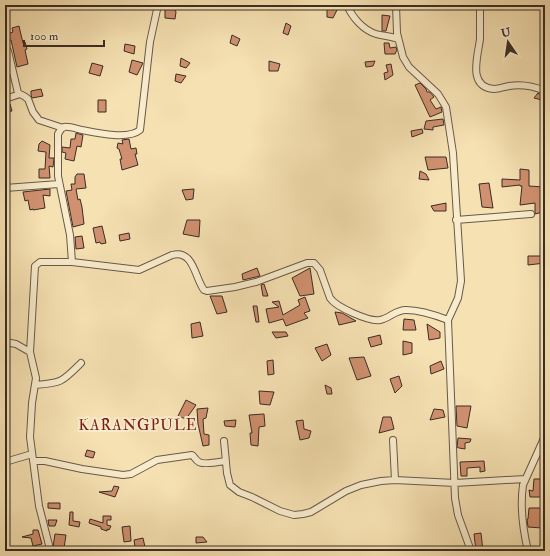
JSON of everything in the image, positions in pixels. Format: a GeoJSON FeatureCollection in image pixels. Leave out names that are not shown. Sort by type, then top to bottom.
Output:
{"type":"FeatureCollection","features":[{"type":"Feature","properties":{"kind":"street"},"geometry":{"type":"LineString","coordinates":[[5,46],[8,51],[17,89],[20,94],[28,99],[33,112],[39,120],[63,128],[69,127],[123,136],[133,135],[140,130],[150,42],[158,5]]}},
{"type":"Feature","properties":{"kind":"street"},"geometry":{"type":"LineString","coordinates":[[347,5],[350,11],[366,30],[376,34],[398,38]]}},
{"type":"Feature","properties":{"kind":"street"},"geometry":{"type":"LineString","coordinates":[[396,5],[398,38],[403,57],[409,67],[438,94],[446,107],[453,153],[460,268],[460,290],[448,320],[455,498],[458,514],[471,551]]}},
{"type":"Feature","properties":{"kind":"street"},"geometry":{"type":"LineString","coordinates":[[480,5],[480,38],[476,65],[478,80],[484,87],[495,89],[522,85],[533,86],[545,91]]}},
{"type":"Feature","properties":{"kind":"street"},"geometry":{"type":"LineString","coordinates":[[5,99],[20,94]]}},
{"type":"Feature","properties":{"kind":"street"},"geometry":{"type":"LineString","coordinates":[[63,128],[58,134],[59,184],[69,229],[72,262]]}},
{"type":"Feature","properties":{"kind":"street"},"geometry":{"type":"LineString","coordinates":[[5,188],[59,184]]}},
{"type":"Feature","properties":{"kind":"street"},"geometry":{"type":"LineString","coordinates":[[456,220],[531,214]]}},
{"type":"Feature","properties":{"kind":"street"},"geometry":{"type":"LineString","coordinates":[[46,551],[49,545],[39,506],[30,437],[35,370],[30,352],[35,266],[40,262],[72,262],[139,270],[177,254],[187,258],[194,267],[201,287],[207,291],[256,282],[307,263],[314,263],[320,270],[330,298],[343,308],[374,320],[382,320],[398,311],[405,310],[437,316],[448,320]]}},
{"type":"Feature","properties":{"kind":"street"},"geometry":{"type":"LineString","coordinates":[[5,342],[16,344],[30,352]]}},
{"type":"Feature","properties":{"kind":"street"},"geometry":{"type":"LineString","coordinates":[[35,385],[53,384],[64,380],[81,363]]}},
{"type":"Feature","properties":{"kind":"street"},"geometry":{"type":"LineString","coordinates":[[528,551],[524,536],[522,517],[522,493],[525,479],[545,436]]}},
{"type":"Feature","properties":{"kind":"street"},"geometry":{"type":"LineString","coordinates":[[393,440],[395,480]]}},
{"type":"Feature","properties":{"kind":"street"},"geometry":{"type":"LineString","coordinates":[[224,441],[228,480],[234,488],[274,508],[294,515],[311,512],[346,491],[361,485],[395,480],[455,483],[525,479]]}},
{"type":"Feature","properties":{"kind":"street"},"geometry":{"type":"LineString","coordinates":[[5,462],[32,454]]}},
{"type":"Feature","properties":{"kind":"street"},"geometry":{"type":"LineString","coordinates":[[33,461],[45,461],[82,469],[123,475],[131,474],[149,463],[163,459],[192,455],[195,456],[197,461],[201,463],[225,461]]}},
{"type":"Feature","properties":{"kind":"street"},"geometry":{"type":"LineString","coordinates":[[5,550],[13,551]]}},
{"type":"Feature","properties":{"kind":"building"},"geometry":{"type":"Polygon","coordinates":[[[165,5],[173,5],[176,12],[175,19],[165,18],[165,5]]]}},
{"type":"Feature","properties":{"kind":"building"},"geometry":{"type":"Polygon","coordinates":[[[327,5],[338,5],[333,18],[327,17],[327,5]]]}},
{"type":"Feature","properties":{"kind":"building"},"geometry":{"type":"Polygon","coordinates":[[[382,15],[390,16],[386,31],[382,31],[382,15]]]}},
{"type":"Feature","properties":{"kind":"building"},"geometry":{"type":"Polygon","coordinates":[[[286,23],[291,26],[288,35],[283,33],[286,23]]]}},
{"type":"Feature","properties":{"kind":"building"},"geometry":{"type":"Polygon","coordinates":[[[19,26],[23,43],[25,42],[27,49],[25,50],[28,64],[17,67],[11,40],[9,40],[7,34],[13,32],[12,28],[19,26]]]}},
{"type":"Feature","properties":{"kind":"building"},"geometry":{"type":"Polygon","coordinates":[[[232,35],[240,39],[237,46],[230,43],[232,35]]]}},
{"type":"Feature","properties":{"kind":"building"},"geometry":{"type":"Polygon","coordinates":[[[384,43],[389,43],[390,48],[396,47],[397,50],[395,54],[385,54],[384,43]]]}},
{"type":"Feature","properties":{"kind":"building"},"geometry":{"type":"Polygon","coordinates":[[[125,44],[135,46],[134,54],[124,51],[125,44]]]}},
{"type":"Feature","properties":{"kind":"building"},"geometry":{"type":"Polygon","coordinates":[[[181,58],[190,63],[186,68],[180,66],[181,58]]]}},
{"type":"Feature","properties":{"kind":"building"},"geometry":{"type":"Polygon","coordinates":[[[132,60],[143,63],[137,75],[129,72],[132,60]]]}},
{"type":"Feature","properties":{"kind":"building"},"geometry":{"type":"Polygon","coordinates":[[[269,61],[280,64],[278,71],[269,71],[269,61]]]}},
{"type":"Feature","properties":{"kind":"building"},"geometry":{"type":"Polygon","coordinates":[[[375,61],[373,66],[366,67],[365,62],[375,61]]]}},
{"type":"Feature","properties":{"kind":"building"},"geometry":{"type":"Polygon","coordinates":[[[92,63],[103,66],[100,76],[89,73],[92,63]]]}},
{"type":"Feature","properties":{"kind":"building"},"geometry":{"type":"Polygon","coordinates":[[[391,64],[393,75],[385,80],[384,73],[388,72],[386,65],[391,64]]]}},
{"type":"Feature","properties":{"kind":"building"},"geometry":{"type":"Polygon","coordinates":[[[176,74],[186,76],[181,83],[175,81],[176,74]]]}},
{"type":"Feature","properties":{"kind":"building"},"geometry":{"type":"Polygon","coordinates":[[[420,83],[427,92],[430,92],[434,97],[430,100],[436,109],[441,107],[442,112],[430,117],[415,85],[420,83]]]}},
{"type":"Feature","properties":{"kind":"building"},"geometry":{"type":"Polygon","coordinates":[[[41,89],[43,96],[32,98],[31,91],[41,89]]]}},
{"type":"Feature","properties":{"kind":"building"},"geometry":{"type":"Polygon","coordinates":[[[538,93],[542,96],[542,100],[534,98],[538,93]]]}},
{"type":"Feature","properties":{"kind":"building"},"geometry":{"type":"Polygon","coordinates":[[[98,100],[106,100],[106,112],[98,112],[98,100]]]}},
{"type":"Feature","properties":{"kind":"building"},"geometry":{"type":"Polygon","coordinates":[[[10,104],[12,111],[5,112],[5,105],[10,104]]]}},
{"type":"Feature","properties":{"kind":"building"},"geometry":{"type":"Polygon","coordinates":[[[443,119],[444,125],[433,127],[433,130],[424,129],[426,121],[443,119]]]}},
{"type":"Feature","properties":{"kind":"building"},"geometry":{"type":"Polygon","coordinates":[[[422,129],[423,133],[412,137],[411,131],[422,129]]]}},
{"type":"Feature","properties":{"kind":"building"},"geometry":{"type":"Polygon","coordinates":[[[76,133],[83,135],[81,147],[77,146],[74,161],[65,159],[66,153],[62,152],[62,147],[70,148],[71,139],[75,139],[76,133]]]}},
{"type":"Feature","properties":{"kind":"building"},"geometry":{"type":"Polygon","coordinates":[[[129,139],[131,149],[136,148],[137,154],[135,154],[138,165],[122,170],[120,159],[122,159],[119,149],[117,148],[118,143],[123,144],[122,140],[129,139]]]}},
{"type":"Feature","properties":{"kind":"building"},"geometry":{"type":"Polygon","coordinates":[[[42,141],[50,145],[49,158],[54,158],[53,167],[49,166],[50,178],[39,178],[39,169],[45,169],[46,152],[38,151],[39,144],[42,141]]]}},
{"type":"Feature","properties":{"kind":"building"},"geometry":{"type":"Polygon","coordinates":[[[425,157],[446,157],[448,168],[428,170],[425,157]]]}},
{"type":"Feature","properties":{"kind":"building"},"geometry":{"type":"Polygon","coordinates":[[[520,169],[529,170],[529,186],[544,187],[543,212],[535,214],[535,203],[520,205],[522,186],[502,187],[502,179],[520,180],[520,169]]]}},
{"type":"Feature","properties":{"kind":"building"},"geometry":{"type":"Polygon","coordinates":[[[420,171],[426,174],[429,180],[419,179],[420,171]]]}},
{"type":"Feature","properties":{"kind":"building"},"geometry":{"type":"Polygon","coordinates":[[[77,174],[84,174],[86,188],[76,189],[78,200],[80,199],[82,207],[84,224],[73,227],[66,191],[72,190],[71,184],[75,184],[75,177],[77,174]]]}},
{"type":"Feature","properties":{"kind":"building"},"geometry":{"type":"Polygon","coordinates":[[[489,183],[493,208],[482,207],[479,184],[489,183]]]}},
{"type":"Feature","properties":{"kind":"building"},"geometry":{"type":"Polygon","coordinates":[[[50,189],[50,196],[43,195],[45,208],[30,210],[28,200],[25,201],[23,192],[50,189]]]}},
{"type":"Feature","properties":{"kind":"building"},"geometry":{"type":"Polygon","coordinates":[[[194,189],[193,199],[186,200],[182,190],[194,189]]]}},
{"type":"Feature","properties":{"kind":"building"},"geometry":{"type":"Polygon","coordinates":[[[446,203],[446,211],[434,211],[431,206],[446,203]]]}},
{"type":"Feature","properties":{"kind":"building"},"geometry":{"type":"Polygon","coordinates":[[[187,220],[200,220],[199,237],[183,234],[187,220]]]}},
{"type":"Feature","properties":{"kind":"building"},"geometry":{"type":"Polygon","coordinates":[[[102,226],[106,243],[96,243],[93,228],[102,226]]]}},
{"type":"Feature","properties":{"kind":"building"},"geometry":{"type":"Polygon","coordinates":[[[129,233],[130,239],[120,241],[119,235],[129,233]]]}},
{"type":"Feature","properties":{"kind":"building"},"geometry":{"type":"Polygon","coordinates":[[[82,236],[84,248],[76,249],[75,237],[82,236]]]}},
{"type":"Feature","properties":{"kind":"building"},"geometry":{"type":"Polygon","coordinates":[[[528,256],[545,256],[545,263],[528,265],[528,256]]]}},
{"type":"Feature","properties":{"kind":"building"},"geometry":{"type":"Polygon","coordinates":[[[257,268],[260,276],[243,280],[242,274],[257,268]]]}},
{"type":"Feature","properties":{"kind":"building"},"geometry":{"type":"Polygon","coordinates":[[[310,268],[314,294],[300,296],[292,278],[310,268]]]}},
{"type":"Feature","properties":{"kind":"building"},"geometry":{"type":"Polygon","coordinates":[[[264,284],[268,296],[263,296],[261,285],[264,284]]]}},
{"type":"Feature","properties":{"kind":"building"},"geometry":{"type":"Polygon","coordinates":[[[210,296],[222,296],[227,312],[217,314],[210,296]]]}},
{"type":"Feature","properties":{"kind":"building"},"geometry":{"type":"Polygon","coordinates":[[[305,297],[310,311],[304,313],[308,318],[286,326],[283,319],[269,323],[266,309],[279,307],[272,302],[279,301],[283,315],[300,305],[298,300],[305,297]]]}},
{"type":"Feature","properties":{"kind":"building"},"geometry":{"type":"Polygon","coordinates":[[[253,306],[257,306],[259,322],[256,322],[253,306]]]}},
{"type":"Feature","properties":{"kind":"building"},"geometry":{"type":"Polygon","coordinates":[[[335,312],[342,313],[356,321],[339,325],[335,312]]]}},
{"type":"Feature","properties":{"kind":"building"},"geometry":{"type":"Polygon","coordinates":[[[404,319],[414,320],[416,330],[403,330],[404,319]]]}},
{"type":"Feature","properties":{"kind":"building"},"geometry":{"type":"Polygon","coordinates":[[[200,322],[203,336],[192,338],[191,324],[200,322]]]}},
{"type":"Feature","properties":{"kind":"building"},"geometry":{"type":"Polygon","coordinates":[[[427,324],[440,332],[440,338],[429,340],[427,324]]]}},
{"type":"Feature","properties":{"kind":"building"},"geometry":{"type":"Polygon","coordinates":[[[272,332],[286,332],[288,336],[276,338],[272,332]]]}},
{"type":"Feature","properties":{"kind":"building"},"geometry":{"type":"Polygon","coordinates":[[[380,335],[382,344],[371,347],[368,338],[380,335]]]}},
{"type":"Feature","properties":{"kind":"building"},"geometry":{"type":"Polygon","coordinates":[[[403,341],[412,343],[412,353],[403,355],[403,341]]]}},
{"type":"Feature","properties":{"kind":"building"},"geometry":{"type":"Polygon","coordinates":[[[327,344],[331,355],[322,361],[315,348],[327,344]]]}},
{"type":"Feature","properties":{"kind":"building"},"geometry":{"type":"Polygon","coordinates":[[[364,357],[371,376],[357,380],[349,358],[364,357]]]}},
{"type":"Feature","properties":{"kind":"building"},"geometry":{"type":"Polygon","coordinates":[[[273,360],[274,374],[268,375],[267,361],[273,360]]]}},
{"type":"Feature","properties":{"kind":"building"},"geometry":{"type":"Polygon","coordinates":[[[441,361],[444,369],[431,374],[430,366],[441,361]]]}},
{"type":"Feature","properties":{"kind":"building"},"geometry":{"type":"Polygon","coordinates":[[[399,376],[402,386],[395,393],[390,379],[399,376]]]}},
{"type":"Feature","properties":{"kind":"building"},"geometry":{"type":"Polygon","coordinates":[[[325,385],[331,388],[332,394],[327,394],[325,385]]]}},
{"type":"Feature","properties":{"kind":"building"},"geometry":{"type":"Polygon","coordinates":[[[259,391],[274,392],[270,405],[260,404],[259,391]]]}},
{"type":"Feature","properties":{"kind":"building"},"geometry":{"type":"Polygon","coordinates":[[[186,400],[196,405],[186,419],[178,416],[186,400]]]}},
{"type":"Feature","properties":{"kind":"building"},"geometry":{"type":"Polygon","coordinates":[[[456,406],[471,406],[467,428],[457,426],[456,406]]]}},
{"type":"Feature","properties":{"kind":"building"},"geometry":{"type":"Polygon","coordinates":[[[208,408],[206,418],[203,419],[204,434],[209,435],[209,445],[203,446],[198,424],[197,409],[208,408]]]}},
{"type":"Feature","properties":{"kind":"building"},"geometry":{"type":"Polygon","coordinates":[[[434,409],[443,410],[445,417],[430,420],[434,409]]]}},
{"type":"Feature","properties":{"kind":"building"},"geometry":{"type":"Polygon","coordinates":[[[264,414],[265,426],[259,427],[258,446],[251,445],[250,433],[252,433],[249,415],[264,414]]]}},
{"type":"Feature","properties":{"kind":"building"},"geometry":{"type":"Polygon","coordinates":[[[383,417],[391,417],[394,429],[379,433],[383,417]]]}},
{"type":"Feature","properties":{"kind":"building"},"geometry":{"type":"Polygon","coordinates":[[[236,420],[235,427],[225,426],[224,421],[236,420]]]}},
{"type":"Feature","properties":{"kind":"building"},"geometry":{"type":"Polygon","coordinates":[[[303,420],[304,429],[311,431],[309,438],[300,440],[296,421],[303,420]]]}},
{"type":"Feature","properties":{"kind":"building"},"geometry":{"type":"Polygon","coordinates":[[[458,438],[471,439],[470,442],[465,443],[465,449],[457,447],[458,438]]]}},
{"type":"Feature","properties":{"kind":"building"},"geometry":{"type":"Polygon","coordinates":[[[87,450],[95,452],[93,458],[85,456],[87,450]]]}},
{"type":"Feature","properties":{"kind":"building"},"geometry":{"type":"Polygon","coordinates":[[[484,461],[485,471],[480,472],[480,467],[467,468],[467,476],[461,476],[460,462],[484,461]]]}},
{"type":"Feature","properties":{"kind":"building"},"geometry":{"type":"Polygon","coordinates":[[[534,479],[543,479],[541,497],[530,497],[529,490],[533,491],[534,479]]]}},
{"type":"Feature","properties":{"kind":"building"},"geometry":{"type":"Polygon","coordinates":[[[114,486],[119,487],[115,497],[99,492],[112,491],[114,486]]]}},
{"type":"Feature","properties":{"kind":"building"},"geometry":{"type":"Polygon","coordinates":[[[48,503],[60,503],[60,509],[48,508],[48,503]]]}},
{"type":"Feature","properties":{"kind":"building"},"geometry":{"type":"Polygon","coordinates":[[[529,508],[542,508],[542,528],[528,527],[527,519],[529,508]]]}},
{"type":"Feature","properties":{"kind":"building"},"geometry":{"type":"Polygon","coordinates":[[[70,512],[73,512],[73,521],[80,522],[79,527],[69,525],[70,512]]]}},
{"type":"Feature","properties":{"kind":"building"},"geometry":{"type":"Polygon","coordinates":[[[103,516],[111,516],[111,520],[107,520],[107,525],[111,526],[109,530],[107,529],[107,531],[101,529],[101,527],[89,523],[90,519],[103,523],[103,516]]]}},
{"type":"Feature","properties":{"kind":"building"},"geometry":{"type":"Polygon","coordinates":[[[48,520],[57,520],[55,526],[49,526],[48,520]]]}},
{"type":"Feature","properties":{"kind":"building"},"geometry":{"type":"Polygon","coordinates":[[[130,526],[131,541],[124,542],[122,527],[130,526]]]}},
{"type":"Feature","properties":{"kind":"building"},"geometry":{"type":"Polygon","coordinates":[[[33,530],[38,530],[42,544],[33,546],[31,538],[22,537],[33,534],[33,530]]]}},
{"type":"Feature","properties":{"kind":"building"},"geometry":{"type":"Polygon","coordinates":[[[481,533],[483,551],[476,551],[474,534],[481,533]]]}},
{"type":"Feature","properties":{"kind":"building"},"geometry":{"type":"Polygon","coordinates":[[[55,534],[66,535],[64,548],[53,547],[55,534]]]}},
{"type":"Feature","properties":{"kind":"building"},"geometry":{"type":"Polygon","coordinates":[[[196,537],[203,537],[207,542],[196,543],[196,537]]]}},
{"type":"Feature","properties":{"kind":"building"},"geometry":{"type":"Polygon","coordinates":[[[143,538],[145,547],[135,547],[134,540],[143,538]]]}},
{"type":"Feature","properties":{"kind":"district","name":"KARANGPULE"},"geometry":{"type":"Point","coordinates":[138,425]}}]}
